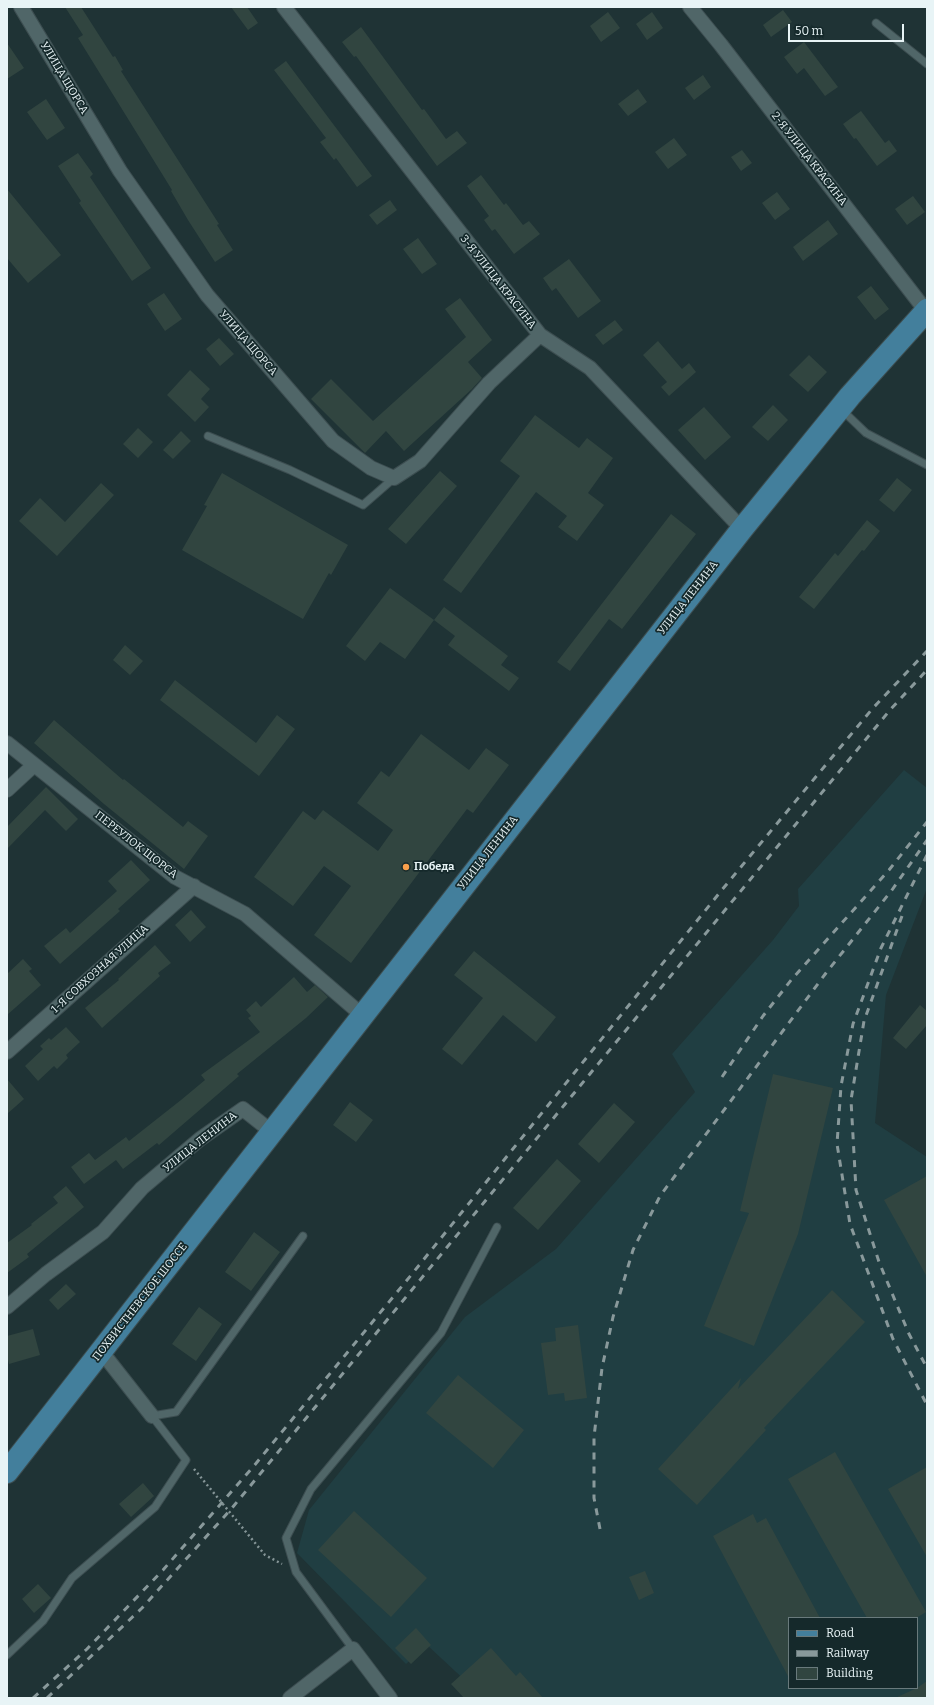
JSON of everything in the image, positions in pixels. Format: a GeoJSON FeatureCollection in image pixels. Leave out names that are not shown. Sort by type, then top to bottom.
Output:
{"type":"FeatureCollection","features":[{"type":"Feature","properties":{"kind":"main road","name":"УЛИЦА ЛЕНИНА"},"geometry":{"type":"LineString","coordinates":[[272,1132],[742,529],[840,408],[926,311]]}},
{"type":"Feature","properties":{"kind":"main road","name":"ПОХВИСТНЕВСКОЕ ШОССЕ"},"geometry":{"type":"LineString","coordinates":[[7,1472],[272,1132]]}},
{"type":"Feature","properties":{"kind":"street","name":"УЛИЦА ЩОРСА"},"geometry":{"type":"LineString","coordinates":[[21,7],[120,171],[207,296],[333,441],[371,468],[394,478]]}},
{"type":"Feature","properties":{"kind":"street","name":"3-Я УЛИЦА КРАСИНА"},"geometry":{"type":"LineString","coordinates":[[284,7],[540,335],[590,368],[742,529]]}},
{"type":"Feature","properties":{"kind":"street","name":"2-Я УЛИЦА КРАСИНА"},"geometry":{"type":"LineString","coordinates":[[690,7],[926,311]]}},
{"type":"Feature","properties":{"kind":"street"},"geometry":{"type":"LineString","coordinates":[[394,478],[420,461],[489,383],[540,335]]}},
{"type":"Feature","properties":{"kind":"street","name":"ПЕРЕУЛОК ЩОРСА"},"geometry":{"type":"LineString","coordinates":[[7,743],[175,877],[245,914],[362,1015]]}},
{"type":"Feature","properties":{"kind":"street"},"geometry":{"type":"LineString","coordinates":[[7,790],[34,765]]}},
{"type":"Feature","properties":{"kind":"street","name":"1-Я СОВХОЗНАЯ УЛИЦА"},"geometry":{"type":"LineString","coordinates":[[7,1052],[194,886]]}},
{"type":"Feature","properties":{"kind":"street","name":"УЛИЦА ЛЕНИНА"},"geometry":{"type":"LineString","coordinates":[[7,1307],[46,1274],[103,1232],[142,1188],[200,1139],[243,1109],[272,1132]]}},
{"type":"Feature","properties":{"kind":"street"},"geometry":{"type":"LineString","coordinates":[[101,1351],[152,1416]]}},
{"type":"Feature","properties":{"kind":"street"},"geometry":{"type":"LineString","coordinates":[[290,1698],[353,1649],[390,1698]]}},
{"type":"Feature","properties":{"kind":"lane"},"geometry":{"type":"LineString","coordinates":[[876,23],[927,64]]}},
{"type":"Feature","properties":{"kind":"lane"},"geometry":{"type":"LineString","coordinates":[[840,408],[866,433],[927,464]]}},
{"type":"Feature","properties":{"kind":"lane"},"geometry":{"type":"LineString","coordinates":[[208,436],[290,470],[363,504],[394,478]]}},
{"type":"Feature","properties":{"kind":"lane"},"geometry":{"type":"LineString","coordinates":[[353,1649],[296,1572],[286,1538],[311,1489],[441,1333],[497,1227]]}},
{"type":"Feature","properties":{"kind":"lane"},"geometry":{"type":"LineString","coordinates":[[7,1655],[43,1621],[72,1578],[155,1507],[186,1460],[152,1416],[176,1412],[303,1236]]}},
{"type":"Feature","properties":{"kind":"path"},"geometry":{"type":"LineString","coordinates":[[186,1460],[265,1555],[296,1572]]}},
{"type":"Feature","properties":{"kind":"shaded area"},"geometry":{"type":"Polygon","coordinates":[[[904,770],[927,788],[927,888],[886,995],[875,1123],[927,1157],[927,1698],[484,1698],[427,1645],[406,1664],[297,1553],[309,1510],[465,1317],[556,1249],[695,1092],[672,1054],[773,940],[799,906],[798,889],[904,770]]]}},
{"type":"Feature","properties":{"kind":"building"},"geometry":{"type":"Polygon","coordinates":[[[65,7],[81,7],[113,57],[115,56],[123,70],[121,71],[219,224],[217,225],[233,250],[215,262],[78,38],[83,35],[65,7]]]}},
{"type":"Feature","properties":{"kind":"building"},"geometry":{"type":"Polygon","coordinates":[[[231,7],[247,7],[258,23],[248,30],[231,7]]]}},
{"type":"Feature","properties":{"kind":"building"},"geometry":{"type":"Polygon","coordinates":[[[783,10],[792,22],[771,37],[763,25],[783,10]]]}},
{"type":"Feature","properties":{"kind":"building"},"geometry":{"type":"Polygon","coordinates":[[[608,12],[620,28],[601,42],[590,26],[608,12]]]}},
{"type":"Feature","properties":{"kind":"building"},"geometry":{"type":"Polygon","coordinates":[[[652,12],[663,28],[647,40],[636,24],[652,12]]]}},
{"type":"Feature","properties":{"kind":"building"},"geometry":{"type":"Polygon","coordinates":[[[361,27],[422,110],[424,109],[446,139],[457,131],[467,143],[437,166],[356,56],[354,57],[342,42],[361,27]]]}},
{"type":"Feature","properties":{"kind":"building"},"geometry":{"type":"Polygon","coordinates":[[[804,42],[838,87],[825,96],[804,68],[797,74],[784,57],[804,42]]]}},
{"type":"Feature","properties":{"kind":"building"},"geometry":{"type":"Polygon","coordinates":[[[7,43],[24,68],[7,79],[7,43]]]}},
{"type":"Feature","properties":{"kind":"building"},"geometry":{"type":"Polygon","coordinates":[[[286,61],[372,176],[357,187],[336,158],[334,160],[320,142],[326,138],[274,70],[286,61]]]}},
{"type":"Feature","properties":{"kind":"building"},"geometry":{"type":"Polygon","coordinates":[[[703,75],[711,87],[694,100],[685,88],[703,75]]]}},
{"type":"Feature","properties":{"kind":"building"},"geometry":{"type":"Polygon","coordinates":[[[638,89],[647,102],[628,116],[618,104],[638,89]]]}},
{"type":"Feature","properties":{"kind":"building"},"geometry":{"type":"Polygon","coordinates":[[[46,99],[65,128],[47,140],[27,112],[46,99]]]}},
{"type":"Feature","properties":{"kind":"building"},"geometry":{"type":"Polygon","coordinates":[[[861,111],[885,143],[889,140],[897,151],[877,166],[856,138],[854,139],[843,124],[861,111]]]}},
{"type":"Feature","properties":{"kind":"building"},"geometry":{"type":"Polygon","coordinates":[[[674,138],[687,155],[668,169],[655,152],[674,138]]]}},
{"type":"Feature","properties":{"kind":"building"},"geometry":{"type":"Polygon","coordinates":[[[742,150],[752,163],[741,171],[731,157],[742,150]]]}},
{"type":"Feature","properties":{"kind":"building"},"geometry":{"type":"Polygon","coordinates":[[[78,153],[93,174],[90,177],[151,268],[132,281],[79,203],[81,201],[58,166],[78,153]]]}},
{"type":"Feature","properties":{"kind":"building"},"geometry":{"type":"Polygon","coordinates":[[[481,175],[504,205],[506,203],[523,225],[529,221],[540,234],[514,254],[495,229],[492,231],[484,220],[489,216],[467,186],[481,175]]]}},
{"type":"Feature","properties":{"kind":"building"},"geometry":{"type":"Polygon","coordinates":[[[7,189],[61,255],[28,283],[7,258],[7,189]]]}},
{"type":"Feature","properties":{"kind":"building"},"geometry":{"type":"Polygon","coordinates":[[[777,192],[790,209],[775,220],[762,203],[777,192]]]}},
{"type":"Feature","properties":{"kind":"building"},"geometry":{"type":"Polygon","coordinates":[[[913,196],[925,212],[907,225],[895,209],[913,196]]]}},
{"type":"Feature","properties":{"kind":"building"},"geometry":{"type":"Polygon","coordinates":[[[390,200],[397,210],[377,225],[369,215],[390,200]]]}},
{"type":"Feature","properties":{"kind":"building"},"geometry":{"type":"Polygon","coordinates":[[[828,220],[838,234],[803,261],[793,247],[828,220]]]}},
{"type":"Feature","properties":{"kind":"building"},"geometry":{"type":"Polygon","coordinates":[[[418,238],[437,264],[422,274],[403,249],[418,238]]]}},
{"type":"Feature","properties":{"kind":"building"},"geometry":{"type":"Polygon","coordinates":[[[569,259],[601,301],[578,318],[556,288],[552,291],[543,278],[569,259]]]}},
{"type":"Feature","properties":{"kind":"building"},"geometry":{"type":"Polygon","coordinates":[[[871,286],[889,309],[875,320],[857,297],[871,286]]]}},
{"type":"Feature","properties":{"kind":"building"},"geometry":{"type":"Polygon","coordinates":[[[164,293],[182,319],[165,331],[147,304],[164,293]]]}},
{"type":"Feature","properties":{"kind":"building"},"geometry":{"type":"Polygon","coordinates":[[[460,298],[492,340],[468,362],[482,378],[404,451],[386,431],[365,453],[311,399],[331,379],[373,421],[466,337],[445,309],[460,298]]]}},
{"type":"Feature","properties":{"kind":"building"},"geometry":{"type":"Polygon","coordinates":[[[615,320],[623,330],[603,345],[595,335],[615,320]]]}},
{"type":"Feature","properties":{"kind":"building"},"geometry":{"type":"Polygon","coordinates":[[[219,338],[234,354],[220,366],[206,349],[219,338]]]}},
{"type":"Feature","properties":{"kind":"building"},"geometry":{"type":"Polygon","coordinates":[[[658,341],[682,369],[689,363],[696,372],[669,396],[661,387],[667,382],[643,355],[658,341]]]}},
{"type":"Feature","properties":{"kind":"building"},"geometry":{"type":"Polygon","coordinates":[[[809,355],[827,372],[808,392],[789,375],[809,355]]]}},
{"type":"Feature","properties":{"kind":"building"},"geometry":{"type":"Polygon","coordinates":[[[190,370],[210,389],[201,399],[209,407],[195,422],[167,395],[190,370]]]}},
{"type":"Feature","properties":{"kind":"building"},"geometry":{"type":"Polygon","coordinates":[[[773,405],[788,420],[768,441],[752,427],[773,405]]]}},
{"type":"Feature","properties":{"kind":"building"},"geometry":{"type":"Polygon","coordinates":[[[704,407],[731,437],[705,460],[678,430],[704,407]]]}},
{"type":"Feature","properties":{"kind":"building"},"geometry":{"type":"Polygon","coordinates":[[[535,415],[579,448],[587,438],[613,458],[588,493],[604,505],[577,541],[558,527],[567,516],[536,492],[461,593],[443,580],[520,476],[500,461],[535,415]]]}},
{"type":"Feature","properties":{"kind":"building"},"geometry":{"type":"Polygon","coordinates":[[[138,428],[153,442],[138,458],[123,444],[138,428]]]}},
{"type":"Feature","properties":{"kind":"building"},"geometry":{"type":"Polygon","coordinates":[[[181,431],[191,441],[173,459],[163,450],[181,431]]]}},
{"type":"Feature","properties":{"kind":"building"},"geometry":{"type":"Polygon","coordinates":[[[440,471],[457,486],[406,544],[388,529],[440,471]]]}},
{"type":"Feature","properties":{"kind":"building"},"geometry":{"type":"Polygon","coordinates":[[[222,473],[348,545],[331,575],[329,573],[303,619],[182,550],[207,506],[204,505],[222,473]]]}},
{"type":"Feature","properties":{"kind":"building"},"geometry":{"type":"Polygon","coordinates":[[[897,478],[912,490],[894,512],[879,500],[897,478]]]}},
{"type":"Feature","properties":{"kind":"building"},"geometry":{"type":"Polygon","coordinates":[[[101,483],[114,495],[57,556],[19,521],[40,498],[65,522],[101,483]]]}},
{"type":"Feature","properties":{"kind":"building"},"geometry":{"type":"Polygon","coordinates":[[[671,514],[696,534],[622,629],[609,619],[570,671],[557,662],[671,514]]]}},
{"type":"Feature","properties":{"kind":"building"},"geometry":{"type":"Polygon","coordinates":[[[867,520],[880,531],[864,551],[862,550],[814,609],[799,597],[835,553],[838,556],[867,520]]]}},
{"type":"Feature","properties":{"kind":"building"},"geometry":{"type":"Polygon","coordinates":[[[390,588],[434,620],[405,659],[380,642],[365,661],[346,646],[390,588]]]}},
{"type":"Feature","properties":{"kind":"building"},"geometry":{"type":"Polygon","coordinates":[[[444,607],[508,656],[501,665],[519,678],[509,691],[448,645],[455,636],[434,620],[444,607]]]}},
{"type":"Feature","properties":{"kind":"building"},"geometry":{"type":"Polygon","coordinates":[[[125,645],[143,661],[130,675],[113,660],[125,645]]]}},
{"type":"Feature","properties":{"kind":"building"},"geometry":{"type":"Polygon","coordinates":[[[175,680],[256,743],[277,715],[295,729],[259,776],[160,700],[175,680]]]}},
{"type":"Feature","properties":{"kind":"building"},"geometry":{"type":"Polygon","coordinates":[[[54,720],[123,780],[124,779],[183,827],[188,821],[208,836],[184,869],[104,804],[34,743],[54,720]]]}},
{"type":"Feature","properties":{"kind":"building"},"geometry":{"type":"Polygon","coordinates":[[[421,734],[469,770],[486,748],[509,765],[473,813],[467,809],[351,963],[314,935],[351,886],[324,866],[293,906],[254,877],[303,811],[315,820],[323,810],[378,851],[393,830],[357,803],[381,771],[389,777],[421,734]]]}},
{"type":"Feature","properties":{"kind":"building"},"geometry":{"type":"Polygon","coordinates":[[[46,787],[78,819],[66,831],[45,810],[7,849],[7,827],[46,787]]]}},
{"type":"Feature","properties":{"kind":"building"},"geometry":{"type":"Polygon","coordinates":[[[131,860],[150,880],[118,909],[120,911],[60,964],[44,946],[66,928],[70,933],[117,891],[108,881],[131,860]]]}},
{"type":"Feature","properties":{"kind":"building"},"geometry":{"type":"Polygon","coordinates":[[[191,910],[206,927],[190,942],[175,925],[191,910]]]}},
{"type":"Feature","properties":{"kind":"building"},"geometry":{"type":"Polygon","coordinates":[[[155,945],[171,963],[158,973],[160,976],[102,1028],[85,1008],[119,980],[118,979],[155,945]]]}},
{"type":"Feature","properties":{"kind":"building"},"geometry":{"type":"Polygon","coordinates":[[[474,951],[556,1017],[536,1042],[503,1015],[462,1065],[442,1049],[483,998],[454,975],[474,951]]]}},
{"type":"Feature","properties":{"kind":"building"},"geometry":{"type":"Polygon","coordinates":[[[23,959],[32,969],[29,971],[41,985],[7,1015],[7,974],[23,959]]]}},
{"type":"Feature","properties":{"kind":"building"},"geometry":{"type":"Polygon","coordinates":[[[294,977],[307,992],[315,985],[328,997],[306,1018],[237,1074],[239,1076],[159,1145],[157,1143],[123,1169],[116,1160],[84,1184],[71,1167],[89,1153],[95,1160],[126,1137],[129,1141],[205,1080],[201,1075],[260,1032],[248,1018],[251,1016],[246,1010],[256,1001],[261,1007],[294,977]]]}},
{"type":"Feature","properties":{"kind":"building"},"geometry":{"type":"Polygon","coordinates":[[[920,1005],[927,1011],[927,1025],[906,1049],[893,1038],[920,1005]]]}},
{"type":"Feature","properties":{"kind":"building"},"geometry":{"type":"Polygon","coordinates":[[[66,1027],[80,1042],[66,1055],[68,1058],[57,1069],[54,1066],[38,1081],[25,1066],[43,1049],[40,1046],[49,1038],[51,1040],[66,1027]]]}},
{"type":"Feature","properties":{"kind":"building"},"geometry":{"type":"Polygon","coordinates":[[[773,1074],[833,1088],[798,1234],[754,1346],[704,1326],[749,1213],[740,1211],[773,1074]]]}},
{"type":"Feature","properties":{"kind":"building"},"geometry":{"type":"Polygon","coordinates":[[[7,1079],[24,1099],[7,1114],[7,1079]]]}},
{"type":"Feature","properties":{"kind":"building"},"geometry":{"type":"Polygon","coordinates":[[[350,1102],[373,1120],[356,1142],[333,1125],[350,1102]]]}},
{"type":"Feature","properties":{"kind":"building"},"geometry":{"type":"Polygon","coordinates":[[[614,1103],[635,1122],[599,1163],[578,1144],[614,1103]]]}},
{"type":"Feature","properties":{"kind":"building"},"geometry":{"type":"Polygon","coordinates":[[[557,1159],[581,1181],[538,1230],[513,1208],[557,1159]]]}},
{"type":"Feature","properties":{"kind":"building"},"geometry":{"type":"Polygon","coordinates":[[[927,1176],[927,1277],[884,1200],[927,1176]]]}},
{"type":"Feature","properties":{"kind":"building"},"geometry":{"type":"Polygon","coordinates":[[[66,1186],[84,1207],[27,1254],[29,1257],[7,1273],[7,1243],[32,1225],[31,1224],[58,1203],[53,1197],[66,1186]]]}},
{"type":"Feature","properties":{"kind":"building"},"geometry":{"type":"Polygon","coordinates":[[[254,1232],[280,1252],[251,1291],[225,1272],[254,1232]]]}},
{"type":"Feature","properties":{"kind":"building"},"geometry":{"type":"Polygon","coordinates":[[[66,1284],[76,1294],[58,1310],[49,1300],[66,1284]]]}},
{"type":"Feature","properties":{"kind":"building"},"geometry":{"type":"Polygon","coordinates":[[[832,1290],[865,1322],[764,1428],[766,1430],[697,1505],[658,1469],[741,1378],[738,1389],[832,1290]]]}},
{"type":"Feature","properties":{"kind":"building"},"geometry":{"type":"Polygon","coordinates":[[[199,1307],[222,1324],[196,1361],[172,1344],[199,1307]]]}},
{"type":"Feature","properties":{"kind":"building"},"geometry":{"type":"Polygon","coordinates":[[[578,1325],[587,1398],[565,1401],[564,1393],[548,1395],[541,1343],[556,1341],[555,1328],[578,1325]]]}},
{"type":"Feature","properties":{"kind":"building"},"geometry":{"type":"Polygon","coordinates":[[[33,1329],[40,1355],[9,1364],[7,1356],[7,1336],[33,1329]]]}},
{"type":"Feature","properties":{"kind":"building"},"geometry":{"type":"Polygon","coordinates":[[[458,1375],[524,1430],[493,1468],[426,1413],[458,1375]]]}},
{"type":"Feature","properties":{"kind":"building"},"geometry":{"type":"Polygon","coordinates":[[[835,1452],[926,1612],[918,1617],[866,1617],[788,1479],[835,1452]]]}},
{"type":"Feature","properties":{"kind":"building"},"geometry":{"type":"Polygon","coordinates":[[[927,1467],[927,1557],[888,1489],[927,1467]]]}},
{"type":"Feature","properties":{"kind":"building"},"geometry":{"type":"Polygon","coordinates":[[[143,1483],[154,1496],[131,1517],[119,1504],[143,1483]]]}},
{"type":"Feature","properties":{"kind":"building"},"geometry":{"type":"Polygon","coordinates":[[[354,1511],[427,1578],[391,1617],[318,1550],[354,1511]]]}},
{"type":"Feature","properties":{"kind":"building"},"geometry":{"type":"Polygon","coordinates":[[[753,1514],[757,1523],[766,1518],[819,1617],[788,1617],[788,1676],[713,1536],[753,1514]]]}},
{"type":"Feature","properties":{"kind":"building"},"geometry":{"type":"Polygon","coordinates":[[[645,1571],[654,1593],[639,1600],[629,1577],[645,1571]]]}},
{"type":"Feature","properties":{"kind":"building"},"geometry":{"type":"Polygon","coordinates":[[[38,1584],[51,1598],[34,1613],[22,1599],[38,1584]]]}},
{"type":"Feature","properties":{"kind":"building"},"geometry":{"type":"Polygon","coordinates":[[[416,1628],[431,1645],[411,1664],[395,1648],[416,1628]]]}},
{"type":"Feature","properties":{"kind":"building"},"geometry":{"type":"Polygon","coordinates":[[[491,1648],[516,1676],[520,1672],[543,1698],[464,1698],[451,1684],[491,1648]]]}},
{"type":"Feature","properties":{"kind":"building"},"geometry":{"type":"Polygon","coordinates":[[[927,1681],[927,1698],[895,1698],[918,1689],[918,1687],[927,1681]]]}},
{"type":"Feature","properties":{"kind":"railway"},"geometry":{"type":"LineString","coordinates":[[33,1698],[87,1649],[163,1570],[253,1467],[412,1274],[721,891],[873,708],[927,651]]}},
{"type":"Feature","properties":{"kind":"railway"},"geometry":{"type":"LineString","coordinates":[[47,1698],[142,1608],[232,1508],[890,710],[927,670]]}},
{"type":"Feature","properties":{"kind":"railway"},"geometry":{"type":"LineString","coordinates":[[722,1077],[763,1016],[792,979],[889,870],[927,822]]}},
{"type":"Feature","properties":{"kind":"railway"},"geometry":{"type":"LineString","coordinates":[[600,1529],[594,1498],[594,1437],[602,1368],[613,1317],[633,1250],[660,1196],[826,973],[892,890],[927,840]]}},
{"type":"Feature","properties":{"kind":"railway"},"geometry":{"type":"LineString","coordinates":[[927,855],[881,948],[853,1024],[841,1086],[837,1144],[850,1224],[893,1339],[927,1405]]}},
{"type":"Feature","properties":{"kind":"railway"},"geometry":{"type":"LineString","coordinates":[[902,916],[864,1021],[851,1100],[856,1190],[879,1262],[909,1334],[927,1368]]}},
{"type":"Feature","properties":{"kind":"place","name":"Победа"},"geometry":{"type":"Point","coordinates":[406,867]}}]}
